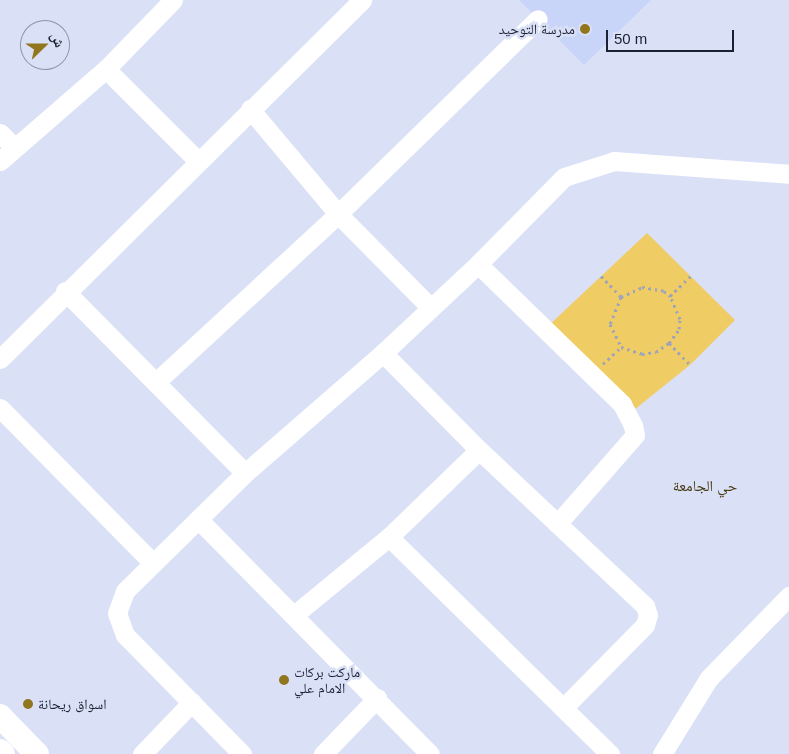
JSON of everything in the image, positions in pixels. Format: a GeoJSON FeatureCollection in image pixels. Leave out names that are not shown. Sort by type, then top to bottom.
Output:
{"type":"FeatureCollection","features":[{"type":"Feature","properties":{"kind":"street"},"geometry":{"type":"LineString","coordinates":[[0,161],[106,69],[172,0]]}},
{"type":"Feature","properties":{"kind":"street"},"geometry":{"type":"LineString","coordinates":[[0,359],[65,291],[362,0]]}},
{"type":"Feature","properties":{"kind":"street"},"geometry":{"type":"LineString","coordinates":[[156,382],[338,214],[538,19]]}},
{"type":"Feature","properties":{"kind":"street"},"geometry":{"type":"LineString","coordinates":[[106,69],[198,161]]}},
{"type":"Feature","properties":{"kind":"street"},"geometry":{"type":"LineString","coordinates":[[250,110],[338,214],[431,308]]}},
{"type":"Feature","properties":{"kind":"street"},"geometry":{"type":"LineString","coordinates":[[0,133],[14,147]]}},
{"type":"Feature","properties":{"kind":"street"},"geometry":{"type":"LineString","coordinates":[[242,754],[125,635],[118,621],[120,598],[153,563],[245,473],[383,353],[478,264],[564,177],[614,161],[789,174]]}},
{"type":"Feature","properties":{"kind":"street"},"geometry":{"type":"LineString","coordinates":[[478,264],[626,408],[635,435],[557,524]]}},
{"type":"Feature","properties":{"kind":"street"},"geometry":{"type":"LineString","coordinates":[[65,291],[245,473]]}},
{"type":"Feature","properties":{"kind":"street"},"geometry":{"type":"LineString","coordinates":[[383,353],[480,450],[642,602],[648,616],[642,629],[564,707]]}},
{"type":"Feature","properties":{"kind":"street"},"geometry":{"type":"LineString","coordinates":[[0,408],[153,563]]}},
{"type":"Feature","properties":{"kind":"street"},"geometry":{"type":"LineString","coordinates":[[294,614],[389,537],[480,450]]}},
{"type":"Feature","properties":{"kind":"street"},"geometry":{"type":"LineString","coordinates":[[198,519],[377,698],[430,754]]}},
{"type":"Feature","properties":{"kind":"street"},"geometry":{"type":"LineString","coordinates":[[389,537],[610,754]]}},
{"type":"Feature","properties":{"kind":"street"},"geometry":{"type":"LineString","coordinates":[[662,754],[709,678],[789,596]]}},
{"type":"Feature","properties":{"kind":"street"},"geometry":{"type":"LineString","coordinates":[[323,754],[377,698]]}},
{"type":"Feature","properties":{"kind":"street"},"geometry":{"type":"LineString","coordinates":[[142,754],[192,702]]}},
{"type":"Feature","properties":{"kind":"street"},"geometry":{"type":"LineString","coordinates":[[0,716],[37,754]]}},
{"type":"Feature","properties":{"kind":"street"},"geometry":{"type":"LineString","coordinates":[[0,751],[3,754]]}},
{"type":"Feature","properties":{"kind":"path"},"geometry":{"type":"LineString","coordinates":[[601,276],[621,296]]}},
{"type":"Feature","properties":{"kind":"path"},"geometry":{"type":"LineString","coordinates":[[670,296],[691,276]]}},
{"type":"Feature","properties":{"kind":"path"},"geometry":{"type":"LineString","coordinates":[[647,287],[664,291],[670,296],[680,319],[679,329],[669,343],[656,352],[642,354],[621,347],[610,324],[621,296],[628,291],[647,287]]}},
{"type":"Feature","properties":{"kind":"path"},"geometry":{"type":"LineString","coordinates":[[669,343],[690,365]]}},
{"type":"Feature","properties":{"kind":"path"},"geometry":{"type":"LineString","coordinates":[[593,375],[621,347]]}},
{"type":"Feature","properties":{"kind":"shaded area","name":"مدرسة التوحيد"},"geometry":{"type":"Polygon","coordinates":[[[519,0],[651,0],[584,65],[519,0]]]}},
{"type":"Feature","properties":{"kind":"shaded area"},"geometry":{"type":"Polygon","coordinates":[[[647,233],[735,320],[690,365],[629,414],[546,328],[647,233]]]}},
{"type":"Feature","properties":{"kind":"place","name":"مدرسة التوحيد"},"geometry":{"type":"Point","coordinates":[585,29]}},
{"type":"Feature","properties":{"kind":"place","name":"ماركت بركات الامام علي"},"geometry":{"type":"Point","coordinates":[284,680]}},
{"type":"Feature","properties":{"kind":"place","name":"اسواق ريحانة"},"geometry":{"type":"Point","coordinates":[28,704]}},
{"type":"Feature","properties":{"kind":"district","name":"حي الجامعة"},"geometry":{"type":"Point","coordinates":[705,486]}}]}
